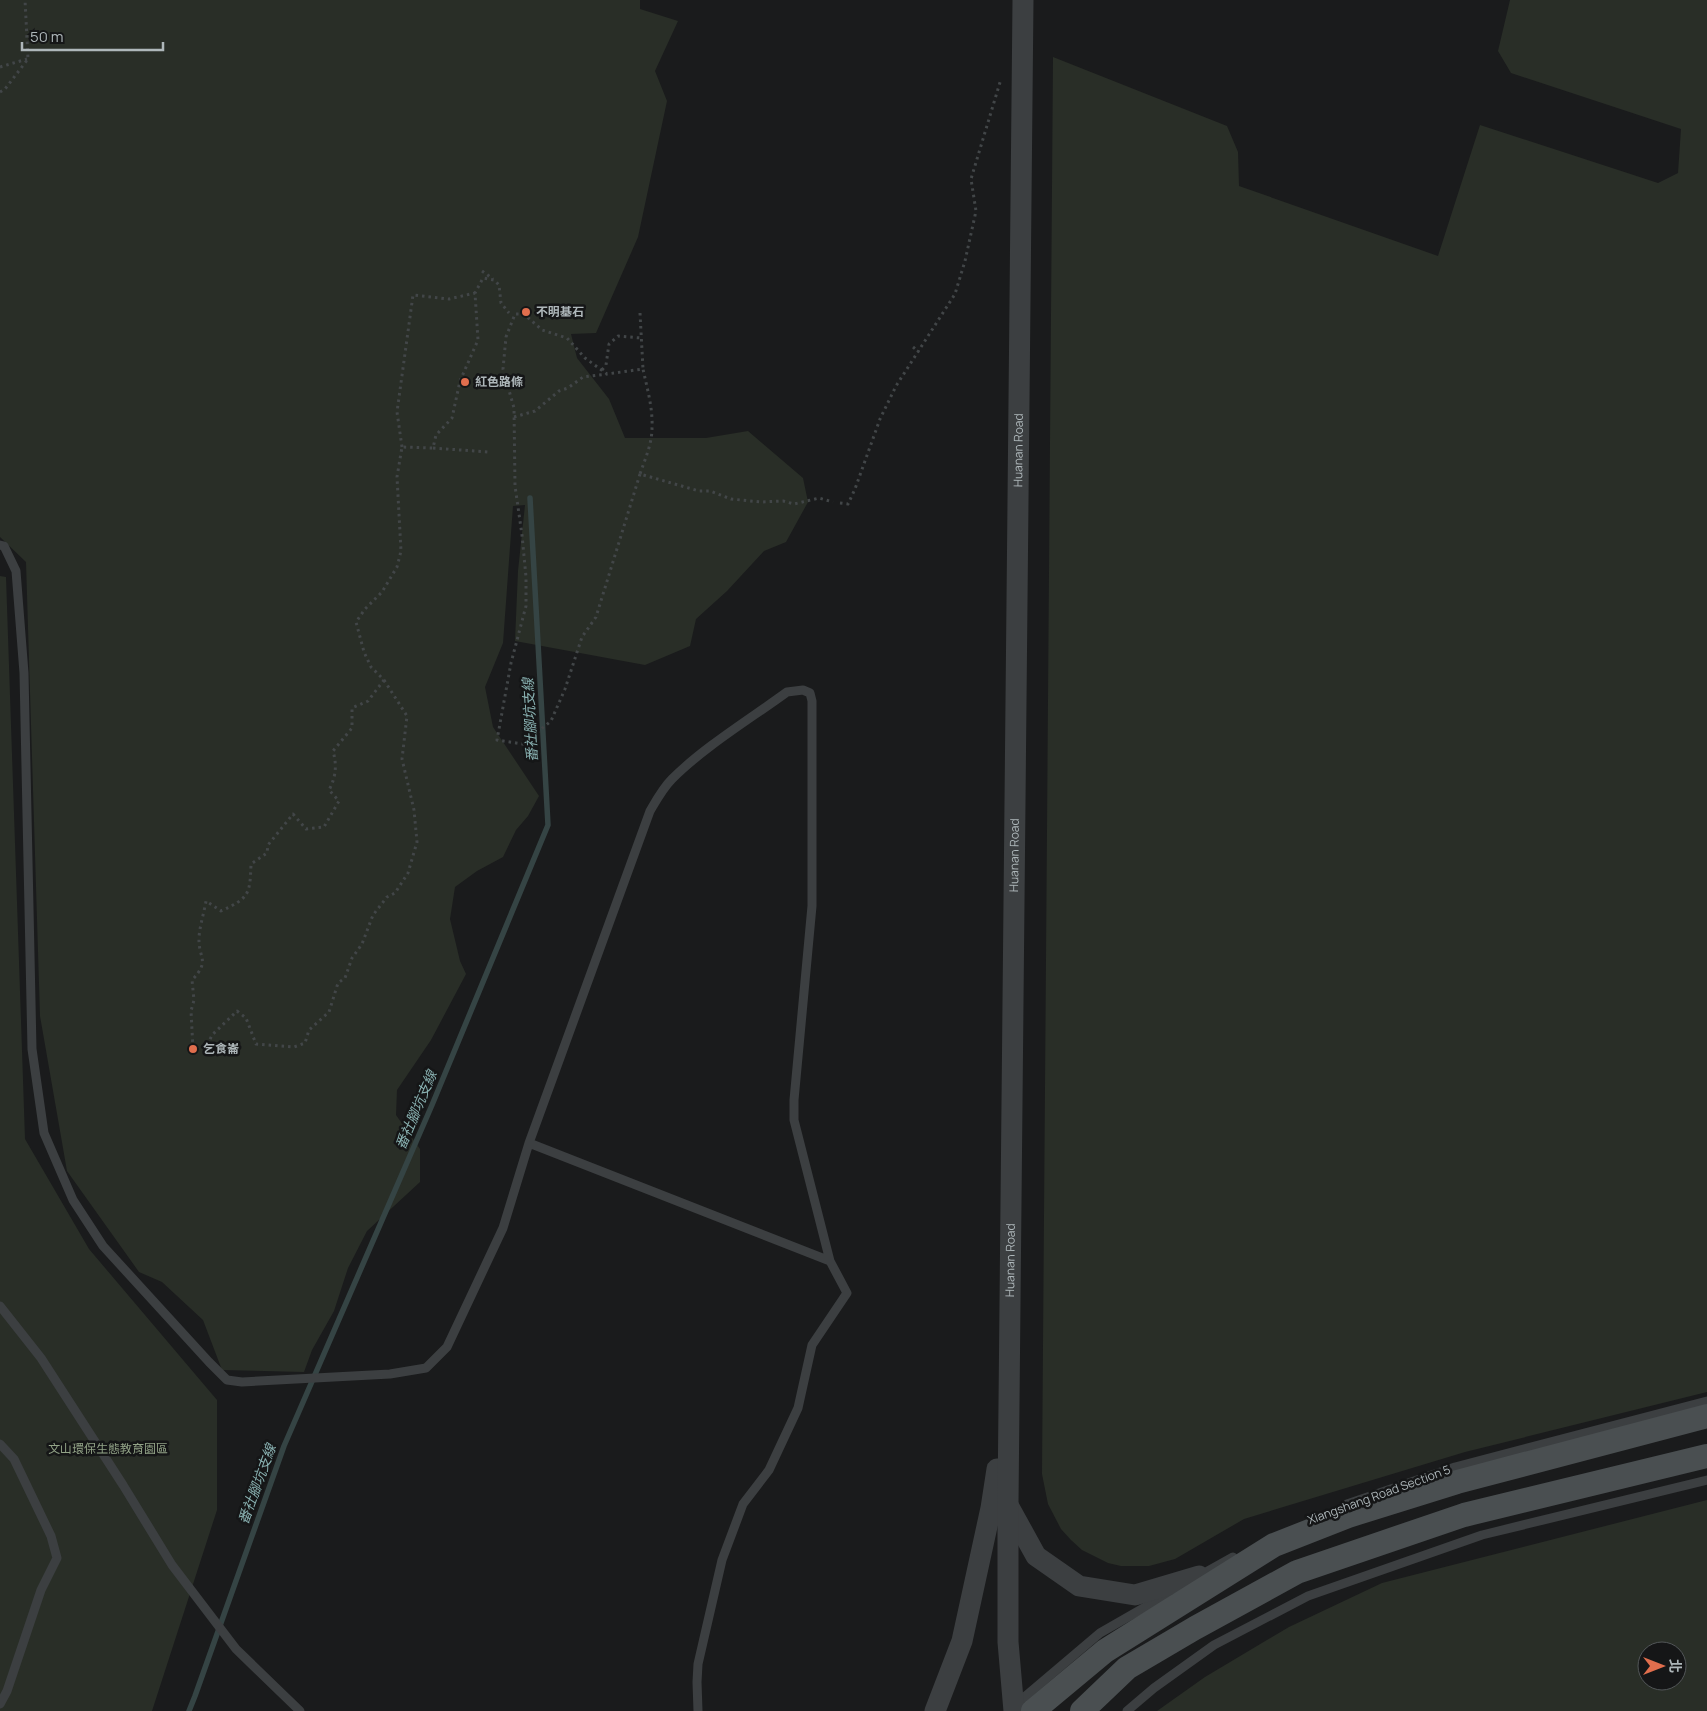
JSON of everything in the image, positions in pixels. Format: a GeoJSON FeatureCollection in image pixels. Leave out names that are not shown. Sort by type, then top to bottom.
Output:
{"type":"FeatureCollection","features":[{"type":"Feature","properties":{"kind":"main road","name":"Xiangshang Road Section 5"},"geometry":{"type":"LineString","coordinates":[[1018,1710],[1105,1651],[1274,1545],[1348,1516],[1457,1482],[1707,1416]]}},
{"type":"Feature","properties":{"kind":"main road"},"geometry":{"type":"LineString","coordinates":[[1082,1711],[1127,1668],[1297,1572],[1464,1515],[1707,1456]]}},
{"type":"Feature","properties":{"kind":"street","name":"Huanan Road"},"geometry":{"type":"LineString","coordinates":[[1018,1710],[1008,1642],[1008,1504],[1023,0]]}},
{"type":"Feature","properties":{"kind":"street"},"geometry":{"type":"LineString","coordinates":[[935,1711],[962,1641],[991,1508],[1009,1392]]}},
{"type":"Feature","properties":{"kind":"street"},"geometry":{"type":"LineString","coordinates":[[1008,1504],[1036,1556],[1079,1586],[1135,1595],[1199,1576]]}},
{"type":"Feature","properties":{"kind":"lane"},"geometry":{"type":"LineString","coordinates":[[0,545],[4,546],[16,571],[23,664],[32,1048],[44,1133],[73,1200],[103,1246],[209,1362],[228,1380],[242,1382],[390,1374],[426,1368],[447,1347],[503,1228],[529,1143],[650,811],[660,793],[672,779],[719,741],[787,692],[803,690],[810,693],[812,700],[812,906],[794,1100],[794,1120],[830,1261],[847,1293],[812,1345],[798,1408],[769,1470],[743,1504],[722,1560],[698,1664],[698,1711]]}},
{"type":"Feature","properties":{"kind":"lane"},"geometry":{"type":"LineString","coordinates":[[529,1143],[830,1261]]}},
{"type":"Feature","properties":{"kind":"lane"},"geometry":{"type":"LineString","coordinates":[[0,1306],[41,1358],[172,1565],[236,1649],[300,1711]]}},
{"type":"Feature","properties":{"kind":"lane","name":"Xiangshang Road Section 5"},"geometry":{"type":"LineString","coordinates":[[1339,1508],[1455,1467],[1707,1401]]}},
{"type":"Feature","properties":{"kind":"lane"},"geometry":{"type":"LineString","coordinates":[[0,1444],[14,1459],[51,1536],[57,1558],[41,1590],[7,1691],[0,1704]]}},
{"type":"Feature","properties":{"kind":"lane"},"geometry":{"type":"LineString","coordinates":[[1127,1711],[1154,1688],[1214,1645],[1308,1596],[1482,1535],[1707,1480]]}},
{"type":"Feature","properties":{"kind":"lane"},"geometry":{"type":"LineString","coordinates":[[1258,1544],[1274,1535]]}},
{"type":"Feature","properties":{"kind":"lane"},"geometry":{"type":"LineString","coordinates":[[1018,1710],[1100,1633],[1241,1553]]}},
{"type":"Feature","properties":{"kind":"path"},"geometry":{"type":"LineString","coordinates":[[0,92],[5,89],[28,59],[25,0]]}},
{"type":"Feature","properties":{"kind":"path"},"geometry":{"type":"LineString","coordinates":[[0,67],[28,59]]}},
{"type":"Feature","properties":{"kind":"path"},"geometry":{"type":"LineString","coordinates":[[840,503],[848,504],[880,420],[896,386],[954,294],[966,261],[976,211],[971,179],[1001,78]]}},
{"type":"Feature","properties":{"kind":"path"},"geometry":{"type":"LineString","coordinates":[[482,271],[500,285],[501,303],[509,313]]}},
{"type":"Feature","properties":{"kind":"path"},"geometry":{"type":"LineString","coordinates":[[433,448],[436,435],[452,418],[460,381],[478,340],[476,293],[483,278],[494,280]]}},
{"type":"Feature","properties":{"kind":"path"},"geometry":{"type":"LineString","coordinates":[[384,680],[368,701],[352,708],[352,728],[333,751],[336,763],[334,781],[329,790],[339,801],[324,827],[306,829],[293,814],[268,845],[267,853],[251,864],[250,888],[243,899],[221,911],[206,901],[199,936],[200,950],[204,961],[201,971],[192,980],[194,1000],[191,1011],[192,1049],[206,1048],[212,1035],[237,1011],[246,1018],[256,1044],[294,1047],[304,1043],[309,1030],[328,1012],[338,983],[345,978],[352,958],[362,944],[372,915],[386,897],[395,892],[408,873],[417,842],[414,810],[402,760],[407,716],[384,680],[371,667],[364,652],[356,622],[365,609],[382,592],[397,567],[401,551],[397,477],[402,447],[397,412],[413,295],[449,299],[476,293]]}},
{"type":"Feature","properties":{"kind":"path"},"geometry":{"type":"LineString","coordinates":[[607,374],[585,358],[567,338],[542,330],[524,314],[515,314],[506,337],[503,369],[514,408],[515,486],[526,577],[526,606],[511,663],[497,740],[523,744],[551,721],[565,689],[582,637],[596,617],[649,447],[652,428],[650,404],[643,369],[640,313]]}},
{"type":"Feature","properties":{"kind":"path"},"geometry":{"type":"LineString","coordinates":[[602,370],[606,365],[609,344],[618,336],[641,338]]}},
{"type":"Feature","properties":{"kind":"path"},"geometry":{"type":"LineString","coordinates":[[913,347],[918,353]]}},
{"type":"Feature","properties":{"kind":"path"},"geometry":{"type":"LineString","coordinates":[[514,418],[535,411],[559,391],[568,388],[583,376],[643,369]]}},
{"type":"Feature","properties":{"kind":"path"},"geometry":{"type":"LineString","coordinates":[[402,447],[488,452]]}},
{"type":"Feature","properties":{"kind":"path"},"geometry":{"type":"LineString","coordinates":[[640,474],[699,491],[710,491],[731,499],[761,502],[783,501],[794,504],[819,498],[833,502]]}},
{"type":"Feature","properties":{"kind":"green space"},"geometry":{"type":"Polygon","coordinates":[[[0,0],[640,0],[640,9],[678,21],[655,71],[667,101],[638,237],[596,333],[571,334],[577,358],[609,399],[625,438],[706,438],[748,431],[803,478],[808,502],[786,542],[764,551],[727,591],[696,619],[690,646],[645,665],[515,641],[518,571],[525,505],[513,506],[503,643],[485,687],[493,727],[539,796],[528,816],[516,830],[503,857],[477,871],[455,887],[450,919],[460,961],[466,974],[431,1040],[397,1090],[396,1115],[420,1149],[420,1182],[367,1231],[348,1268],[334,1311],[312,1350],[304,1372],[222,1370],[203,1320],[162,1282],[139,1272],[67,1171],[40,1016],[26,562],[0,537],[0,0]]]}},
{"type":"Feature","properties":{"kind":"green space"},"geometry":{"type":"Polygon","coordinates":[[[1510,0],[1707,0],[1707,1392],[1465,1452],[1244,1519],[1175,1559],[1149,1566],[1121,1566],[1108,1563],[1082,1550],[1061,1529],[1048,1504],[1042,1474],[1053,57],[1227,126],[1238,152],[1239,186],[1438,256],[1480,125],[1658,183],[1678,173],[1681,129],[1511,73],[1498,51],[1510,0]]]}},
{"type":"Feature","properties":{"kind":"green space","name":"文山環保生態教育園區"},"geometry":{"type":"Polygon","coordinates":[[[0,576],[6,577],[25,1139],[89,1249],[217,1400],[217,1510],[152,1711],[0,1711],[0,576]]]}},
{"type":"Feature","properties":{"kind":"green space"},"geometry":{"type":"Polygon","coordinates":[[[1707,1500],[1707,1711],[1157,1711],[1205,1677],[1289,1627],[1382,1583],[1707,1500]]]}},
{"type":"Feature","properties":{"kind":"waterway","name":"番社腳坑支線"},"geometry":{"type":"LineString","coordinates":[[189,1711],[284,1446],[432,1105],[548,825],[530,498]]}},
{"type":"Feature","properties":{"kind":"place","name":"不明基石"},"geometry":{"type":"Point","coordinates":[526,312]}},
{"type":"Feature","properties":{"kind":"place","name":"紅色路條"},"geometry":{"type":"Point","coordinates":[465,382]}},
{"type":"Feature","properties":{"kind":"place","name":"乞食崙"},"geometry":{"type":"Point","coordinates":[193,1049]}}]}
